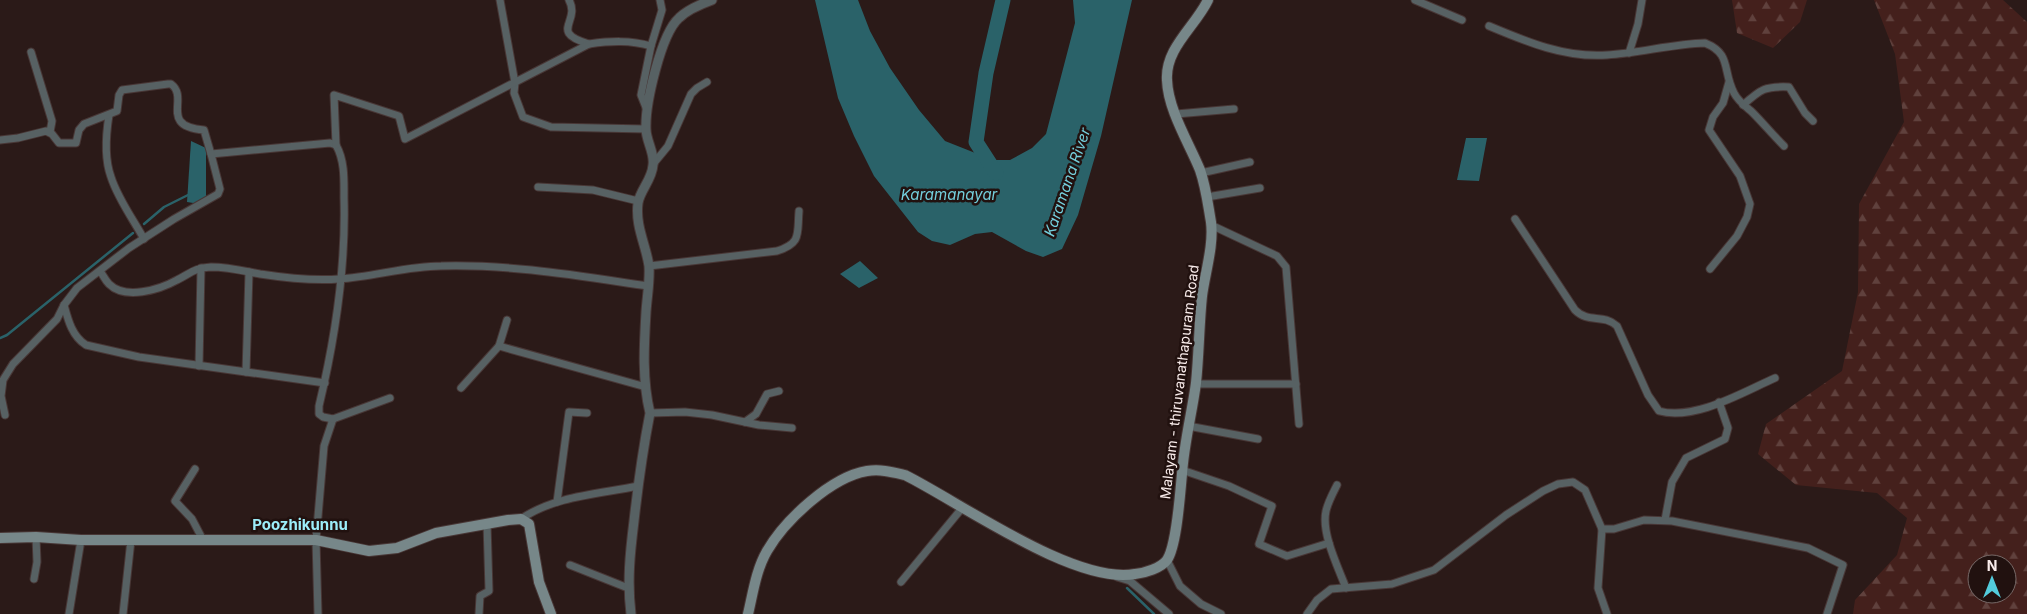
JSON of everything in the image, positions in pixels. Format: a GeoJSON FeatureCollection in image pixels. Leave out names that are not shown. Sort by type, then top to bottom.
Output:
{"type":"FeatureCollection","features":[{"type":"Feature","properties":{"kind":"main road","name":"Malayam - thiruvanathapuram Road"},"geometry":{"type":"LineString","coordinates":[[1167,560],[1176,524],[1188,426],[1196,384],[1201,310],[1211,225],[1201,173],[1170,96],[1167,80],[1168,66],[1173,52],[1202,13],[1208,0]]}},
{"type":"Feature","properties":{"kind":"main road"},"geometry":{"type":"LineString","coordinates":[[748,614],[760,565],[779,534],[813,500],[849,477],[866,472],[883,470],[905,475],[1052,556],[1079,567],[1111,575],[1134,575],[1154,569],[1167,560]]}},
{"type":"Feature","properties":{"kind":"main road"},"geometry":{"type":"LineString","coordinates":[[0,538],[316,540],[369,550],[397,548],[436,533],[487,523],[521,519],[529,524],[539,582],[551,614]]}},
{"type":"Feature","properties":{"kind":"street"},"geometry":{"type":"LineString","coordinates":[[500,0],[515,83],[514,93],[523,117],[551,127],[592,126],[646,129]]}},
{"type":"Feature","properties":{"kind":"street"},"geometry":{"type":"LineString","coordinates":[[569,0],[573,11],[567,29],[569,34],[577,41],[589,44]]}},
{"type":"Feature","properties":{"kind":"street"},"geometry":{"type":"LineString","coordinates":[[648,110],[640,94],[651,46],[662,10],[660,0]]}},
{"type":"Feature","properties":{"kind":"street"},"geometry":{"type":"LineString","coordinates":[[632,614],[628,588],[638,486],[650,413],[643,354],[648,266],[638,229],[638,201],[652,177],[654,163],[646,129],[648,110],[654,74],[666,38],[678,18],[696,6],[712,0]]}},
{"type":"Feature","properties":{"kind":"street"},"geometry":{"type":"LineString","coordinates":[[1416,0],[1462,20]]}},
{"type":"Feature","properties":{"kind":"street"},"geometry":{"type":"LineString","coordinates":[[1629,53],[1638,24],[1642,0]]}},
{"type":"Feature","properties":{"kind":"street"},"geometry":{"type":"LineString","coordinates":[[1489,26],[1551,50],[1585,55],[1606,56],[1705,42],[1717,48],[1724,56],[1729,82],[1734,94],[1784,146]]}},
{"type":"Feature","properties":{"kind":"street"},"geometry":{"type":"LineString","coordinates":[[390,398],[333,419],[319,414],[333,336],[344,237],[344,174],[336,145],[334,95],[399,116],[405,139],[589,44],[611,41],[651,46]]}},
{"type":"Feature","properties":{"kind":"street"},"geometry":{"type":"LineString","coordinates":[[5,415],[1,396],[3,380],[13,364],[57,319],[64,305],[77,288],[129,248],[218,194],[220,188],[204,130],[185,127],[182,124],[178,116],[176,89],[171,84],[122,90],[117,111],[81,126],[76,143],[59,143],[50,132],[52,121],[30,52]]}},
{"type":"Feature","properties":{"kind":"street"},"geometry":{"type":"LineString","coordinates":[[654,163],[668,146],[692,94],[696,88],[707,82]]}},
{"type":"Feature","properties":{"kind":"street"},"geometry":{"type":"LineString","coordinates":[[1710,269],[1737,236],[1747,217],[1750,204],[1740,176],[1709,130],[1713,117],[1723,103],[1729,82]]}},
{"type":"Feature","properties":{"kind":"street"},"geometry":{"type":"LineString","coordinates":[[1743,105],[1756,94],[1770,86],[1789,87],[1805,113],[1813,121]]}},
{"type":"Feature","properties":{"kind":"street"},"geometry":{"type":"LineString","coordinates":[[1176,114],[1234,109]]}},
{"type":"Feature","properties":{"kind":"street"},"geometry":{"type":"LineString","coordinates":[[109,115],[107,158],[111,177],[144,239]]}},
{"type":"Feature","properties":{"kind":"street"},"geometry":{"type":"LineString","coordinates":[[0,140],[50,132]]}},
{"type":"Feature","properties":{"kind":"street"},"geometry":{"type":"LineString","coordinates":[[211,154],[330,143],[336,145]]}},
{"type":"Feature","properties":{"kind":"street"},"geometry":{"type":"LineString","coordinates":[[1201,173],[1250,162]]}},
{"type":"Feature","properties":{"kind":"street"},"geometry":{"type":"LineString","coordinates":[[538,187],[592,190],[638,201]]}},
{"type":"Feature","properties":{"kind":"street"},"geometry":{"type":"LineString","coordinates":[[1207,197],[1260,188]]}},
{"type":"Feature","properties":{"kind":"street"},"geometry":{"type":"LineString","coordinates":[[648,266],[777,250],[790,246],[797,239],[799,211]]}},
{"type":"Feature","properties":{"kind":"street"},"geometry":{"type":"LineString","coordinates":[[1515,219],[1575,310],[1581,316],[1610,320],[1617,326],[1648,395],[1659,411],[1681,414],[1718,402],[1775,378]]}},
{"type":"Feature","properties":{"kind":"street"},"geometry":{"type":"LineString","coordinates":[[1211,225],[1277,256],[1286,267],[1299,424]]}},
{"type":"Feature","properties":{"kind":"street"},"geometry":{"type":"LineString","coordinates":[[100,271],[109,284],[127,292],[140,292],[166,285],[200,268],[235,269],[297,278],[340,279],[439,266],[482,266],[521,268],[648,286]]}},
{"type":"Feature","properties":{"kind":"street"},"geometry":{"type":"LineString","coordinates":[[199,366],[200,268]]}},
{"type":"Feature","properties":{"kind":"street"},"geometry":{"type":"LineString","coordinates":[[246,372],[249,272]]}},
{"type":"Feature","properties":{"kind":"street"},"geometry":{"type":"LineString","coordinates":[[64,305],[73,331],[79,341],[86,345],[139,357],[325,383]]}},
{"type":"Feature","properties":{"kind":"street"},"geometry":{"type":"LineString","coordinates":[[461,388],[499,346],[507,320]]}},
{"type":"Feature","properties":{"kind":"street"},"geometry":{"type":"LineString","coordinates":[[499,346],[646,387]]}},
{"type":"Feature","properties":{"kind":"street"},"geometry":{"type":"LineString","coordinates":[[1196,384],[1296,384]]}},
{"type":"Feature","properties":{"kind":"street"},"geometry":{"type":"LineString","coordinates":[[745,422],[756,414],[767,394],[779,392]]}},
{"type":"Feature","properties":{"kind":"street"},"geometry":{"type":"LineString","coordinates":[[1665,520],[1672,482],[1686,458],[1725,439],[1728,428],[1718,402]]}},
{"type":"Feature","properties":{"kind":"street"},"geometry":{"type":"LineString","coordinates":[[557,502],[569,412],[587,413]]}},
{"type":"Feature","properties":{"kind":"street"},"geometry":{"type":"LineString","coordinates":[[650,413],[685,412],[792,428]]}},
{"type":"Feature","properties":{"kind":"street"},"geometry":{"type":"LineString","coordinates":[[318,614],[316,540],[324,446],[333,419]]}},
{"type":"Feature","properties":{"kind":"street"},"geometry":{"type":"LineString","coordinates":[[1188,426],[1258,439]]}},
{"type":"Feature","properties":{"kind":"street"},"geometry":{"type":"LineString","coordinates":[[195,469],[175,501],[192,519],[203,540]]}},
{"type":"Feature","properties":{"kind":"street"},"geometry":{"type":"LineString","coordinates":[[1182,470],[1229,486],[1272,506],[1259,544],[1287,556],[1329,543]]}},
{"type":"Feature","properties":{"kind":"street"},"geometry":{"type":"LineString","coordinates":[[1307,614],[1317,600],[1331,589],[1392,584],[1434,570],[1506,515],[1543,491],[1558,484],[1573,482],[1585,490],[1602,529],[1598,588],[1607,614]]}},
{"type":"Feature","properties":{"kind":"street"},"geometry":{"type":"LineString","coordinates":[[1337,485],[1326,512],[1326,526],[1329,543],[1346,588]]}},
{"type":"Feature","properties":{"kind":"street"},"geometry":{"type":"LineString","coordinates":[[521,519],[536,509],[557,502],[638,486]]}},
{"type":"Feature","properties":{"kind":"street"},"geometry":{"type":"LineString","coordinates":[[901,582],[963,507]]}},
{"type":"Feature","properties":{"kind":"street"},"geometry":{"type":"LineString","coordinates":[[1602,529],[1614,529],[1644,520],[1665,520],[1808,548],[1843,565],[1827,614]]}},
{"type":"Feature","properties":{"kind":"street"},"geometry":{"type":"LineString","coordinates":[[479,614],[480,596],[489,591],[487,523]]}},
{"type":"Feature","properties":{"kind":"street"},"geometry":{"type":"LineString","coordinates":[[34,579],[37,562],[36,537]]}},
{"type":"Feature","properties":{"kind":"street"},"geometry":{"type":"LineString","coordinates":[[68,614],[81,540]]}},
{"type":"Feature","properties":{"kind":"street"},"geometry":{"type":"LineString","coordinates":[[123,614],[131,540]]}},
{"type":"Feature","properties":{"kind":"street"},"geometry":{"type":"LineString","coordinates":[[1167,560],[1180,586],[1201,604],[1221,614]]}},
{"type":"Feature","properties":{"kind":"street"},"geometry":{"type":"LineString","coordinates":[[570,565],[628,588]]}},
{"type":"Feature","properties":{"kind":"street"},"geometry":{"type":"LineString","coordinates":[[1111,575],[1130,581],[1169,614]]}},
{"type":"Feature","properties":{"kind":"green space"},"geometry":{"type":"Polygon","coordinates":[[[1732,0],[1807,0],[1800,22],[1773,48],[1737,33],[1732,0]]]}},
{"type":"Feature","properties":{"kind":"green space"},"geometry":{"type":"Polygon","coordinates":[[[1874,0],[2003,0],[2027,22],[2027,614],[1853,614],[1855,600],[1897,555],[1907,518],[1877,493],[1796,485],[1758,454],[1766,424],[1842,371],[1858,292],[1859,204],[1904,122],[1895,54],[1874,0]]]}},
{"type":"Feature","properties":{"kind":"water","name":"Karamanayar"},"geometry":{"type":"Polygon","coordinates":[[[815,0],[858,0],[870,31],[890,68],[919,110],[945,141],[993,160],[1010,160],[1032,148],[1046,134],[1075,23],[1073,0],[1132,0],[1101,136],[1078,215],[1062,249],[1043,257],[1026,251],[992,232],[975,234],[950,245],[932,241],[918,232],[874,176],[854,136],[838,98],[815,0]]]}},
{"type":"Feature","properties":{"kind":"water"},"geometry":{"type":"Polygon","coordinates":[[[1466,138],[1487,138],[1479,181],[1457,180],[1466,138]]]}},
{"type":"Feature","properties":{"kind":"water"},"geometry":{"type":"Polygon","coordinates":[[[191,141],[206,148],[206,205],[187,202],[191,141]]]}},
{"type":"Feature","properties":{"kind":"water"},"geometry":{"type":"Polygon","coordinates":[[[860,261],[878,278],[859,288],[840,274],[860,261]]]}},
{"type":"Feature","properties":{"kind":"waterway"},"geometry":{"type":"LineString","coordinates":[[996,173],[976,142],[986,73],[1003,0]]}},
{"type":"Feature","properties":{"kind":"waterway"},"geometry":{"type":"LineString","coordinates":[[144,224],[164,207],[188,195]]}},
{"type":"Feature","properties":{"kind":"waterway"},"geometry":{"type":"LineString","coordinates":[[0,338],[7,335],[133,233]]}},
{"type":"Feature","properties":{"kind":"waterway"},"geometry":{"type":"LineString","coordinates":[[1127,588],[1154,614]]}},
{"type":"Feature","properties":{"kind":"district","name":"Poozhikunnu"},"geometry":{"type":"Point","coordinates":[300,524]}},
{"type":"Feature","properties":{"kind":"water label","name":"Karamana River"},"geometry":{"type":"Point","coordinates":[1067,182]}}]}
